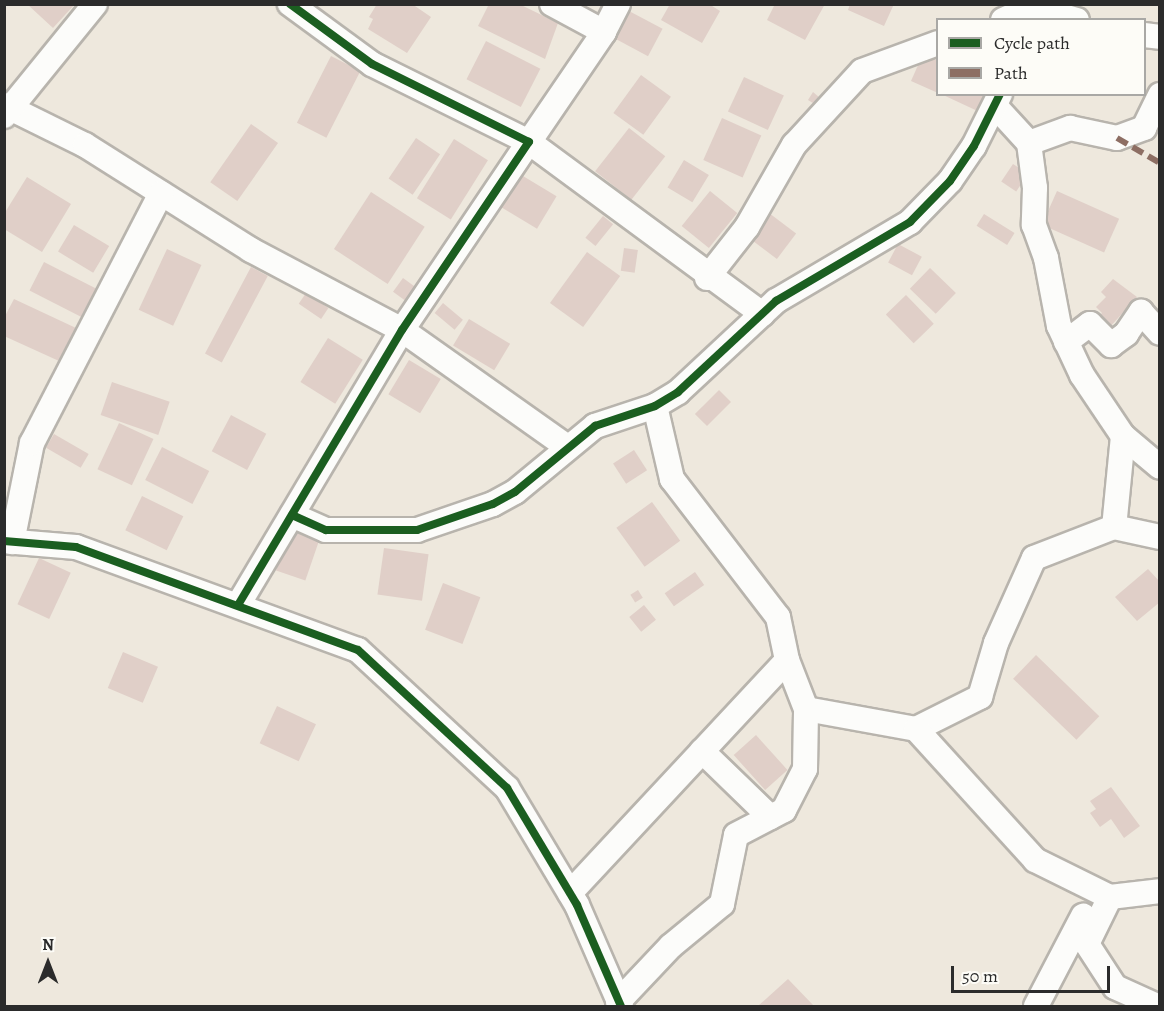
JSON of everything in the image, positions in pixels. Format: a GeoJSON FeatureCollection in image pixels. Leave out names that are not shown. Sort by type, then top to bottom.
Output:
{"type":"FeatureCollection","features":[{"type":"Feature","properties":{"kind":"street"},"geometry":{"type":"LineString","coordinates":[[95,4],[6,110],[85,145],[251,250],[402,330],[567,447]]}},
{"type":"Feature","properties":{"kind":"street"},"geometry":{"type":"LineString","coordinates":[[290,4],[372,64],[529,142],[707,278],[762,314]]}},
{"type":"Feature","properties":{"kind":"street"},"geometry":{"type":"LineString","coordinates":[[552,4],[604,32]]}},
{"type":"Feature","properties":{"kind":"street"},"geometry":{"type":"LineString","coordinates":[[238,605],[402,330],[604,32],[618,4]]}},
{"type":"Feature","properties":{"kind":"street"},"geometry":{"type":"LineString","coordinates":[[1007,18],[1024,10],[1066,18]]}},
{"type":"Feature","properties":{"kind":"street"},"geometry":{"type":"LineString","coordinates":[[707,278],[747,227],[794,145],[862,71],[936,44]]}},
{"type":"Feature","properties":{"kind":"street"},"geometry":{"type":"LineString","coordinates":[[1029,143],[1070,128],[1117,138],[1144,128],[1160,95]]}},
{"type":"Feature","properties":{"kind":"street"},"geometry":{"type":"LineString","coordinates":[[292,515],[326,530],[417,530],[493,504],[515,492],[567,447],[611,418],[655,406],[678,392],[762,314],[795,289],[910,222],[950,181],[998,101],[1029,143],[1035,188],[1034,225],[1066,342],[1082,375],[1123,436],[1160,467]]}},
{"type":"Feature","properties":{"kind":"street"},"geometry":{"type":"LineString","coordinates":[[161,193],[32,443],[8,542],[76,547],[358,650],[507,788],[570,893],[619,1004],[671,946],[722,904],[736,835],[784,810],[805,769],[806,709],[787,660],[778,617],[672,479],[655,406]]}},
{"type":"Feature","properties":{"kind":"street"},"geometry":{"type":"LineString","coordinates":[[1066,342],[1090,324],[1111,345],[1126,334],[1141,312],[1160,333]]}},
{"type":"Feature","properties":{"kind":"street"},"geometry":{"type":"LineString","coordinates":[[1114,527],[1123,436]]}},
{"type":"Feature","properties":{"kind":"street"},"geometry":{"type":"LineString","coordinates":[[806,709],[916,729],[980,697],[996,643],[1034,558],[1114,527],[1160,537]]}},
{"type":"Feature","properties":{"kind":"street"},"geometry":{"type":"LineString","coordinates":[[570,893],[787,660]]}},
{"type":"Feature","properties":{"kind":"street"},"geometry":{"type":"LineString","coordinates":[[916,729],[1035,860],[1103,893],[1160,891]]}},
{"type":"Feature","properties":{"kind":"street"},"geometry":{"type":"LineString","coordinates":[[702,752],[770,817]]}},
{"type":"Feature","properties":{"kind":"street"},"geometry":{"type":"LineString","coordinates":[[1036,1006],[1048,990],[1103,893]]}},
{"type":"Feature","properties":{"kind":"street"},"geometry":{"type":"LineString","coordinates":[[1103,893],[1087,944],[1114,987],[1157,1006]]}},
{"type":"Feature","properties":{"kind":"building"},"geometry":{"type":"Polygon","coordinates":[[[27,4],[75,4],[53,28],[27,4]]]}},
{"type":"Feature","properties":{"kind":"building"},"geometry":{"type":"Polygon","coordinates":[[[377,4],[412,4],[431,17],[407,53],[368,29],[373,19],[369,17],[377,4]]]}},
{"type":"Feature","properties":{"kind":"building"},"geometry":{"type":"Polygon","coordinates":[[[489,4],[519,4],[558,23],[545,59],[478,26],[489,4]]]}},
{"type":"Feature","properties":{"kind":"building"},"geometry":{"type":"Polygon","coordinates":[[[670,4],[709,4],[720,11],[702,43],[661,20],[670,4]]]}},
{"type":"Feature","properties":{"kind":"building"},"geometry":{"type":"Polygon","coordinates":[[[775,4],[825,4],[805,40],[767,20],[775,4]]]}},
{"type":"Feature","properties":{"kind":"building"},"geometry":{"type":"Polygon","coordinates":[[[850,4],[894,4],[884,26],[848,10],[850,4]]]}},
{"type":"Feature","properties":{"kind":"building"},"geometry":{"type":"Polygon","coordinates":[[[629,11],[663,29],[648,56],[614,38],[629,11]]]}},
{"type":"Feature","properties":{"kind":"building"},"geometry":{"type":"Polygon","coordinates":[[[486,41],[540,69],[521,107],[466,79],[486,41]]]}},
{"type":"Feature","properties":{"kind":"building"},"geometry":{"type":"Polygon","coordinates":[[[923,54],[936,60],[936,92],[911,81],[923,54]]]}},
{"type":"Feature","properties":{"kind":"building"},"geometry":{"type":"Polygon","coordinates":[[[331,56],[360,71],[326,138],[297,123],[331,56]]]}},
{"type":"Feature","properties":{"kind":"building"},"geometry":{"type":"Polygon","coordinates":[[[641,75],[671,97],[643,135],[613,113],[641,75]]]}},
{"type":"Feature","properties":{"kind":"building"},"geometry":{"type":"Polygon","coordinates":[[[744,77],[784,96],[768,130],[728,111],[744,77]]]}},
{"type":"Feature","properties":{"kind":"building"},"geometry":{"type":"Polygon","coordinates":[[[813,92],[820,98],[816,105],[808,100],[813,92]]]}},
{"type":"Feature","properties":{"kind":"building"},"geometry":{"type":"Polygon","coordinates":[[[945,96],[992,96],[984,114],[945,96]]]}},
{"type":"Feature","properties":{"kind":"building"},"geometry":{"type":"Polygon","coordinates":[[[722,118],[761,135],[743,178],[703,160],[722,118]]]}},
{"type":"Feature","properties":{"kind":"building"},"geometry":{"type":"Polygon","coordinates":[[[251,124],[278,143],[237,201],[210,182],[251,124]]]}},
{"type":"Feature","properties":{"kind":"building"},"geometry":{"type":"Polygon","coordinates":[[[629,128],[665,156],[631,200],[595,171],[629,128]]]}},
{"type":"Feature","properties":{"kind":"building"},"geometry":{"type":"Polygon","coordinates":[[[416,138],[440,154],[413,195],[389,179],[416,138]]]}},
{"type":"Feature","properties":{"kind":"building"},"geometry":{"type":"Polygon","coordinates":[[[454,139],[488,160],[451,220],[417,198],[454,139]]]}},
{"type":"Feature","properties":{"kind":"building"},"geometry":{"type":"Polygon","coordinates":[[[684,160],[709,175],[692,202],[668,187],[684,160]]]}},
{"type":"Feature","properties":{"kind":"building"},"geometry":{"type":"Polygon","coordinates":[[[1013,164],[1028,174],[1016,191],[1001,181],[1013,164]]]}},
{"type":"Feature","properties":{"kind":"building"},"geometry":{"type":"Polygon","coordinates":[[[518,173],[557,196],[537,229],[498,206],[518,173]]]}},
{"type":"Feature","properties":{"kind":"building"},"geometry":{"type":"Polygon","coordinates":[[[27,177],[71,204],[42,252],[4,229],[4,214],[27,177]]]}},
{"type":"Feature","properties":{"kind":"building"},"geometry":{"type":"Polygon","coordinates":[[[710,191],[737,213],[709,248],[682,226],[710,191]]]}},
{"type":"Feature","properties":{"kind":"building"},"geometry":{"type":"Polygon","coordinates":[[[1057,191],[1119,219],[1104,252],[1042,225],[1057,191]]]}},
{"type":"Feature","properties":{"kind":"building"},"geometry":{"type":"Polygon","coordinates":[[[371,192],[425,227],[388,284],[334,249],[371,192]]]}},
{"type":"Feature","properties":{"kind":"building"},"geometry":{"type":"Polygon","coordinates":[[[769,213],[796,233],[777,259],[750,239],[769,213]]]}},
{"type":"Feature","properties":{"kind":"building"},"geometry":{"type":"Polygon","coordinates":[[[984,214],[1015,233],[1007,245],[977,226],[984,214]]]}},
{"type":"Feature","properties":{"kind":"building"},"geometry":{"type":"Polygon","coordinates":[[[603,216],[613,224],[595,246],[585,238],[603,216]]]}},
{"type":"Feature","properties":{"kind":"building"},"geometry":{"type":"Polygon","coordinates":[[[74,225],[109,246],[93,273],[58,252],[74,225]]]}},
{"type":"Feature","properties":{"kind":"building"},"geometry":{"type":"Polygon","coordinates":[[[898,244],[922,257],[912,275],[888,263],[898,244]]]}},
{"type":"Feature","properties":{"kind":"building"},"geometry":{"type":"Polygon","coordinates":[[[624,248],[638,250],[635,273],[621,271],[624,248]]]}},
{"type":"Feature","properties":{"kind":"building"},"geometry":{"type":"Polygon","coordinates":[[[167,249],[201,265],[173,326],[139,310],[167,249]]]}},
{"type":"Feature","properties":{"kind":"building"},"geometry":{"type":"Polygon","coordinates":[[[587,252],[620,276],[583,327],[550,303],[587,252]]]}},
{"type":"Feature","properties":{"kind":"building"},"geometry":{"type":"Polygon","coordinates":[[[44,262],[103,292],[88,320],[29,291],[44,262]]]}},
{"type":"Feature","properties":{"kind":"building"},"geometry":{"type":"Polygon","coordinates":[[[251,267],[268,276],[222,362],[205,354],[251,267]]]}},
{"type":"Feature","properties":{"kind":"building"},"geometry":{"type":"Polygon","coordinates":[[[930,268],[956,293],[936,314],[910,289],[930,268]]]}},
{"type":"Feature","properties":{"kind":"building"},"geometry":{"type":"Polygon","coordinates":[[[403,278],[417,288],[407,302],[393,292],[403,278]]]}},
{"type":"Feature","properties":{"kind":"building"},"geometry":{"type":"Polygon","coordinates":[[[1113,279],[1137,297],[1109,328],[1097,318],[1102,313],[1096,307],[1106,297],[1101,292],[1113,279]]]}},
{"type":"Feature","properties":{"kind":"building"},"geometry":{"type":"Polygon","coordinates":[[[306,293],[328,308],[321,319],[299,304],[306,293]]]}},
{"type":"Feature","properties":{"kind":"building"},"geometry":{"type":"Polygon","coordinates":[[[906,295],[934,324],[914,343],[886,314],[906,295]]]}},
{"type":"Feature","properties":{"kind":"building"},"geometry":{"type":"Polygon","coordinates":[[[14,299],[76,328],[59,361],[4,336],[4,318],[14,299]]]}},
{"type":"Feature","properties":{"kind":"building"},"geometry":{"type":"Polygon","coordinates":[[[443,303],[463,320],[455,330],[435,313],[443,303]]]}},
{"type":"Feature","properties":{"kind":"building"},"geometry":{"type":"Polygon","coordinates":[[[469,319],[510,344],[494,370],[453,346],[469,319]]]}},
{"type":"Feature","properties":{"kind":"building"},"geometry":{"type":"Polygon","coordinates":[[[328,338],[363,360],[335,404],[300,382],[328,338]]]}},
{"type":"Feature","properties":{"kind":"building"},"geometry":{"type":"Polygon","coordinates":[[[409,360],[441,379],[420,413],[388,394],[409,360]]]}},
{"type":"Feature","properties":{"kind":"building"},"geometry":{"type":"Polygon","coordinates":[[[112,382],[170,402],[158,435],[101,415],[112,382]]]}},
{"type":"Feature","properties":{"kind":"building"},"geometry":{"type":"Polygon","coordinates":[[[719,390],[731,402],[707,426],[695,414],[719,390]]]}},
{"type":"Feature","properties":{"kind":"building"},"geometry":{"type":"Polygon","coordinates":[[[231,415],[266,434],[247,470],[212,451],[231,415]]]}},
{"type":"Feature","properties":{"kind":"building"},"geometry":{"type":"Polygon","coordinates":[[[119,423],[153,439],[132,485],[97,469],[119,423]]]}},
{"type":"Feature","properties":{"kind":"building"},"geometry":{"type":"Polygon","coordinates":[[[54,434],[89,454],[81,468],[46,448],[54,434]]]}},
{"type":"Feature","properties":{"kind":"building"},"geometry":{"type":"Polygon","coordinates":[[[162,447],[209,471],[192,504],[145,480],[162,447]]]}},
{"type":"Feature","properties":{"kind":"building"},"geometry":{"type":"Polygon","coordinates":[[[634,450],[647,470],[626,484],[613,464],[634,450]]]}},
{"type":"Feature","properties":{"kind":"building"},"geometry":{"type":"Polygon","coordinates":[[[142,496],[183,516],[167,550],[125,530],[142,496]]]}},
{"type":"Feature","properties":{"kind":"building"},"geometry":{"type":"Polygon","coordinates":[[[652,502],[680,541],[645,567],[616,528],[652,502]]]}},
{"type":"Feature","properties":{"kind":"building"},"geometry":{"type":"Polygon","coordinates":[[[291,527],[320,537],[305,581],[276,570],[291,527]]]}},
{"type":"Feature","properties":{"kind":"building"},"geometry":{"type":"Polygon","coordinates":[[[384,548],[429,554],[422,601],[377,595],[384,548]]]}},
{"type":"Feature","properties":{"kind":"building"},"geometry":{"type":"Polygon","coordinates":[[[39,558],[71,573],[49,619],[17,604],[39,558]]]}},
{"type":"Feature","properties":{"kind":"building"},"geometry":{"type":"Polygon","coordinates":[[[1148,569],[1160,582],[1160,602],[1137,621],[1115,597],[1148,569]]]}},
{"type":"Feature","properties":{"kind":"building"},"geometry":{"type":"Polygon","coordinates":[[[695,572],[704,585],[674,606],[665,593],[695,572]]]}},
{"type":"Feature","properties":{"kind":"building"},"geometry":{"type":"Polygon","coordinates":[[[443,583],[480,597],[462,644],[425,630],[443,583]]]}},
{"type":"Feature","properties":{"kind":"building"},"geometry":{"type":"Polygon","coordinates":[[[638,590],[643,598],[635,602],[630,595],[638,590]]]}},
{"type":"Feature","properties":{"kind":"building"},"geometry":{"type":"Polygon","coordinates":[[[644,605],[656,620],[641,632],[629,617],[644,605]]]}},
{"type":"Feature","properties":{"kind":"building"},"geometry":{"type":"Polygon","coordinates":[[[123,652],[158,667],[143,703],[108,688],[123,652]]]}},
{"type":"Feature","properties":{"kind":"building"},"geometry":{"type":"Polygon","coordinates":[[[1036,655],[1099,716],[1076,740],[1013,679],[1036,655]]]}},
{"type":"Feature","properties":{"kind":"building"},"geometry":{"type":"Polygon","coordinates":[[[277,706],[316,724],[299,761],[260,743],[277,706]]]}},
{"type":"Feature","properties":{"kind":"building"},"geometry":{"type":"Polygon","coordinates":[[[756,735],[787,770],[765,790],[734,755],[756,735]]]}},
{"type":"Feature","properties":{"kind":"building"},"geometry":{"type":"Polygon","coordinates":[[[1111,787],[1140,826],[1124,838],[1111,819],[1100,827],[1090,813],[1096,809],[1090,801],[1111,787]]]}},
{"type":"Feature","properties":{"kind":"building"},"geometry":{"type":"Polygon","coordinates":[[[788,979],[814,1006],[758,1006],[788,979]]]}},
{"type":"Feature","properties":{"kind":"marked path"},"geometry":{"type":"LineString","coordinates":[[1117,138],[1160,163]]}},
{"type":"Feature","properties":{"kind":"cycle path"},"geometry":{"type":"LineString","coordinates":[[238,605],[402,330],[529,142],[372,64],[290,4]]}},
{"type":"Feature","properties":{"kind":"cycle path"},"geometry":{"type":"LineString","coordinates":[[292,515],[326,530],[417,530],[493,504],[515,492],[595,426],[655,406],[678,392],[776,301],[910,222],[950,181],[974,146],[999,96]]}},
{"type":"Feature","properties":{"kind":"cycle path"},"geometry":{"type":"LineString","coordinates":[[4,541],[76,547],[358,650],[507,788],[577,905],[621,1006]]}}]}
